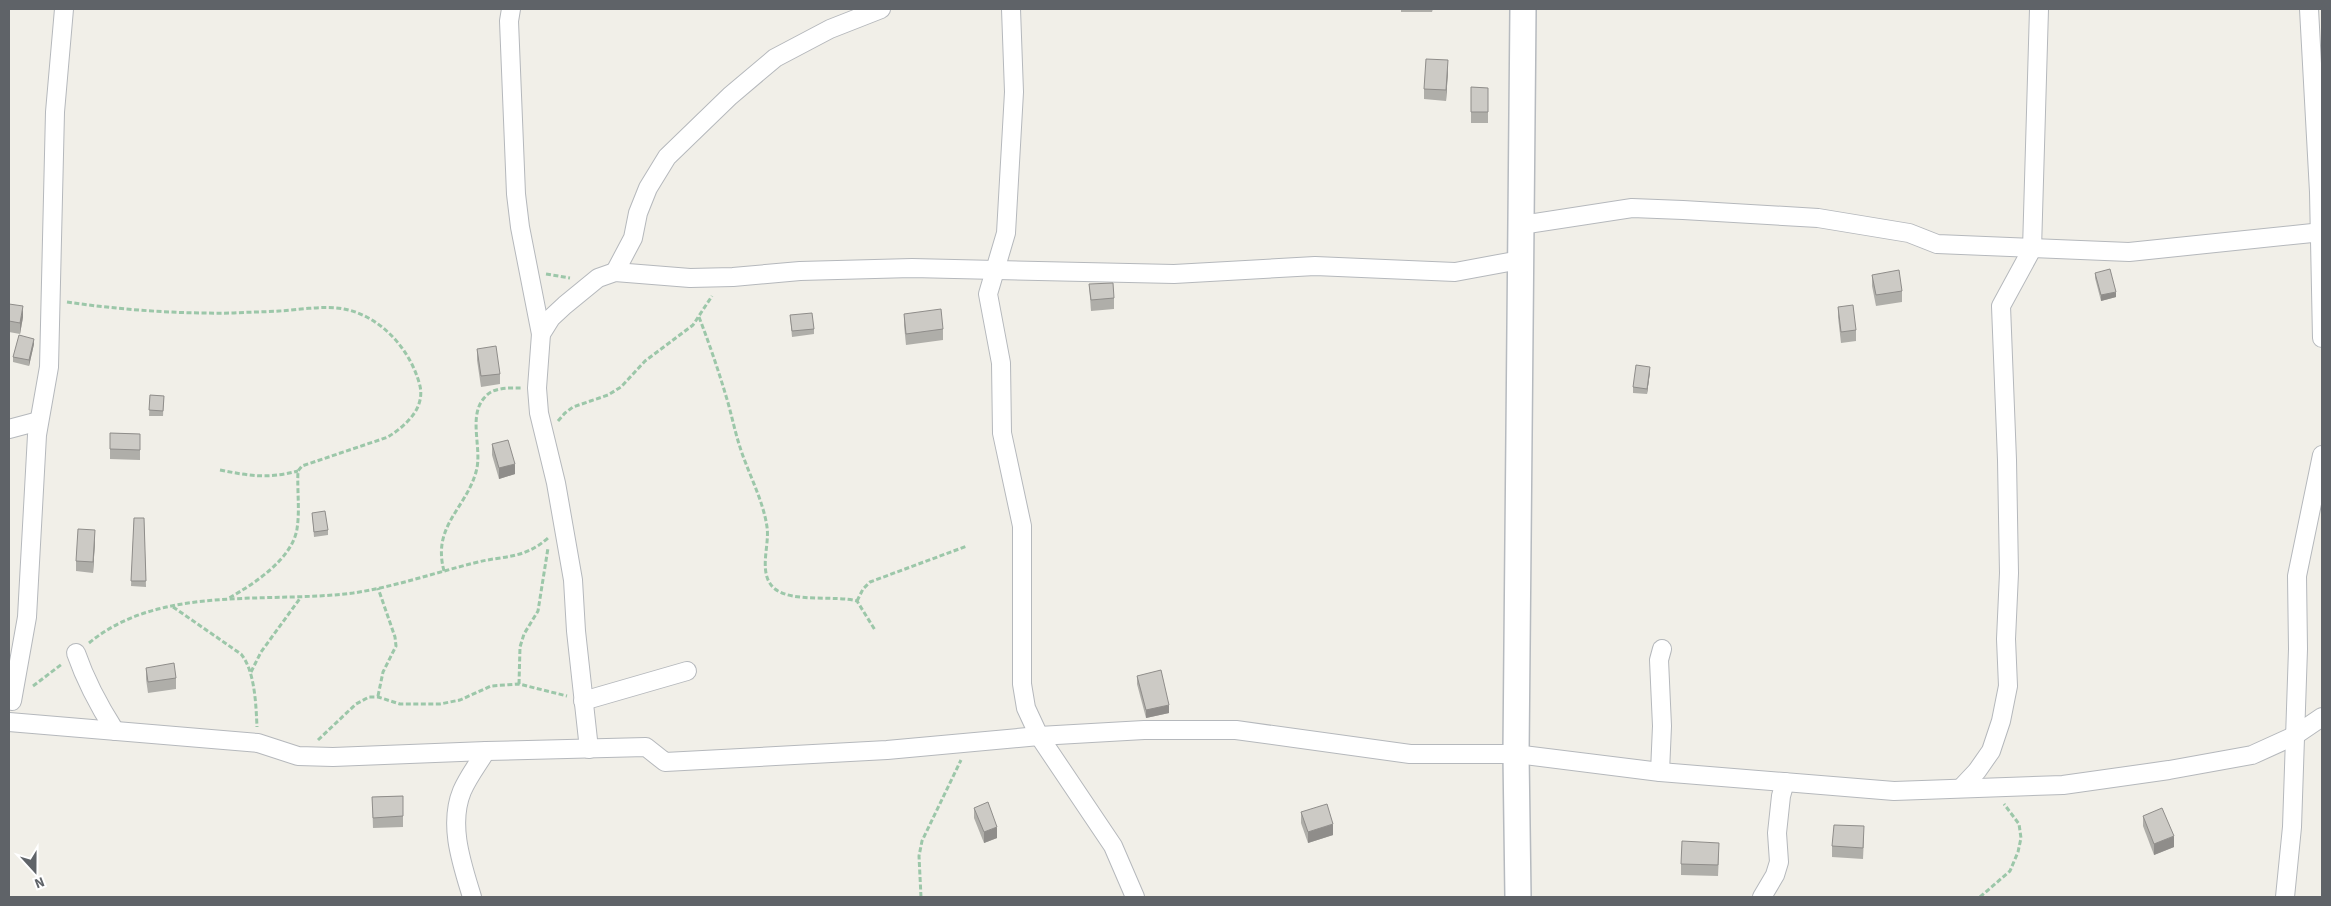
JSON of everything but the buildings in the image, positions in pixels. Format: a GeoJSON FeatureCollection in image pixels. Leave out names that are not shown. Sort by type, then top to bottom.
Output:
{"type":"FeatureCollection","features":[{"type":"Feature","properties":{"kind":"main road"},"geometry":{"type":"LineString","coordinates":[[1518,897],[1516,754],[1523,9]]}},
{"type":"Feature","properties":{"kind":"street"},"geometry":{"type":"LineString","coordinates":[[12,701],[26,617],[37,435],[49,367],[56,112],[64,9]]}},
{"type":"Feature","properties":{"kind":"street"},"geometry":{"type":"LineString","coordinates":[[511,9],[509,21],[516,194],[541,334],[537,388],[539,414],[564,526],[573,580],[589,749]]}},
{"type":"Feature","properties":{"kind":"street"},"geometry":{"type":"LineString","coordinates":[[615,272],[633,238],[638,213],[648,188],[666,157],[730,96],[775,58],[830,29],[881,9]]}},
{"type":"Feature","properties":{"kind":"street"},"geometry":{"type":"LineString","coordinates":[[1011,9],[1014,92],[1006,232],[988,294],[1001,363],[1002,433],[1022,526],[1022,684],[1026,708],[1039,736],[1113,846],[1135,897]]}},
{"type":"Feature","properties":{"kind":"street"},"geometry":{"type":"LineString","coordinates":[[1961,788],[1977,772],[1991,751],[2001,722],[2008,686],[2006,639],[2009,573],[2008,460],[2001,306],[2032,249],[2039,9]]}},
{"type":"Feature","properties":{"kind":"street"},"geometry":{"type":"LineString","coordinates":[[2309,9],[2319,192],[2322,338]]}},
{"type":"Feature","properties":{"kind":"street"},"geometry":{"type":"LineString","coordinates":[[1521,225],[1632,208],[1683,210],[1818,218],[1909,232],[1937,244],[2129,252],[2320,232]]}},
{"type":"Feature","properties":{"kind":"street"},"geometry":{"type":"LineString","coordinates":[[541,334],[551,318],[580,290],[598,278],[615,272],[690,278],[733,278],[800,271],[994,269],[1174,274],[1314,266],[1455,272],[1520,260]]}},
{"type":"Feature","properties":{"kind":"street"},"geometry":{"type":"LineString","coordinates":[[9,429],[39,421]]}},
{"type":"Feature","properties":{"kind":"street"},"geometry":{"type":"LineString","coordinates":[[2285,897],[2292,827],[2298,649],[2297,576],[2322,455]]}},
{"type":"Feature","properties":{"kind":"street"},"geometry":{"type":"LineString","coordinates":[[1660,772],[1662,726],[1659,660],[1662,649]]}},
{"type":"Feature","properties":{"kind":"street"},"geometry":{"type":"LineString","coordinates":[[76,653],[92,694],[115,732]]}},
{"type":"Feature","properties":{"kind":"street"},"geometry":{"type":"LineString","coordinates":[[583,701],[687,671]]}},
{"type":"Feature","properties":{"kind":"street"},"geometry":{"type":"LineString","coordinates":[[9,722],[258,742],[298,756],[333,758],[486,750],[646,747],[666,762],[887,750],[969,744],[1039,736],[1144,730],[1236,730],[1410,754],[1516,754],[1660,772],[1894,791],[2063,785],[2197,765],[2252,755],[2294,736],[2322,718]]}},
{"type":"Feature","properties":{"kind":"street"},"geometry":{"type":"LineString","coordinates":[[472,897],[459,851],[457,808],[462,791],[486,750]]}},
{"type":"Feature","properties":{"kind":"street"},"geometry":{"type":"LineString","coordinates":[[1762,897],[1775,875],[1779,862],[1776,833],[1785,782]]}},
{"type":"Feature","properties":{"kind":"path"},"geometry":{"type":"LineString","coordinates":[[528,267],[557,277],[598,278]]}},
{"type":"Feature","properties":{"kind":"path"},"geometry":{"type":"LineString","coordinates":[[546,445],[565,413],[573,407],[608,395],[621,387],[645,361],[693,325],[710,298],[733,278]]}},
{"type":"Feature","properties":{"kind":"path"},"geometry":{"type":"LineString","coordinates":[[50,298],[69,302],[192,313],[344,308],[369,318],[390,333],[405,352],[417,373],[421,392],[414,414],[400,430],[388,437],[306,464],[298,471],[267,477],[250,476],[220,470]]}},
{"type":"Feature","properties":{"kind":"path"},"geometry":{"type":"LineString","coordinates":[[699,317],[727,398],[738,443],[767,527],[765,570],[770,583],[777,590],[788,594],[820,600],[848,599],[857,601],[875,630]]}},
{"type":"Feature","properties":{"kind":"path"},"geometry":{"type":"LineString","coordinates":[[444,571],[440,557],[444,535],[476,472],[478,444],[476,423],[479,406],[485,397],[493,391],[537,388]]}},
{"type":"Feature","properties":{"kind":"path"},"geometry":{"type":"LineString","coordinates":[[229,598],[286,556],[294,542],[298,513],[298,471]]}},
{"type":"Feature","properties":{"kind":"path"},"geometry":{"type":"LineString","coordinates":[[519,684],[520,647],[524,634],[538,611],[547,559],[549,530]]}},
{"type":"Feature","properties":{"kind":"path"},"geometry":{"type":"LineString","coordinates":[[12,701],[92,640],[144,612],[229,598],[301,596],[378,588],[483,560],[528,552],[548,537]]}},
{"type":"Feature","properties":{"kind":"path"},"geometry":{"type":"LineString","coordinates":[[857,601],[863,589],[870,582],[967,546]]}},
{"type":"Feature","properties":{"kind":"path"},"geometry":{"type":"LineString","coordinates":[[378,588],[395,637],[396,646],[383,672],[378,697]]}},
{"type":"Feature","properties":{"kind":"path"},"geometry":{"type":"LineString","coordinates":[[250,673],[260,652],[301,596]]}},
{"type":"Feature","properties":{"kind":"path"},"geometry":{"type":"LineString","coordinates":[[172,606],[241,654],[245,659],[250,673],[258,742]]}},
{"type":"Feature","properties":{"kind":"path"},"geometry":{"type":"LineString","coordinates":[[298,756],[326,733],[356,704],[370,697],[378,697],[400,704],[440,704],[460,700],[491,686],[519,684],[583,701]]}},
{"type":"Feature","properties":{"kind":"path"},"geometry":{"type":"LineString","coordinates":[[922,897],[919,856],[922,842],[969,744]]}},
{"type":"Feature","properties":{"kind":"path"},"geometry":{"type":"LineString","coordinates":[[1980,897],[2010,871],[2021,838],[2019,824],[2000,799],[1996,788]]}}]}
